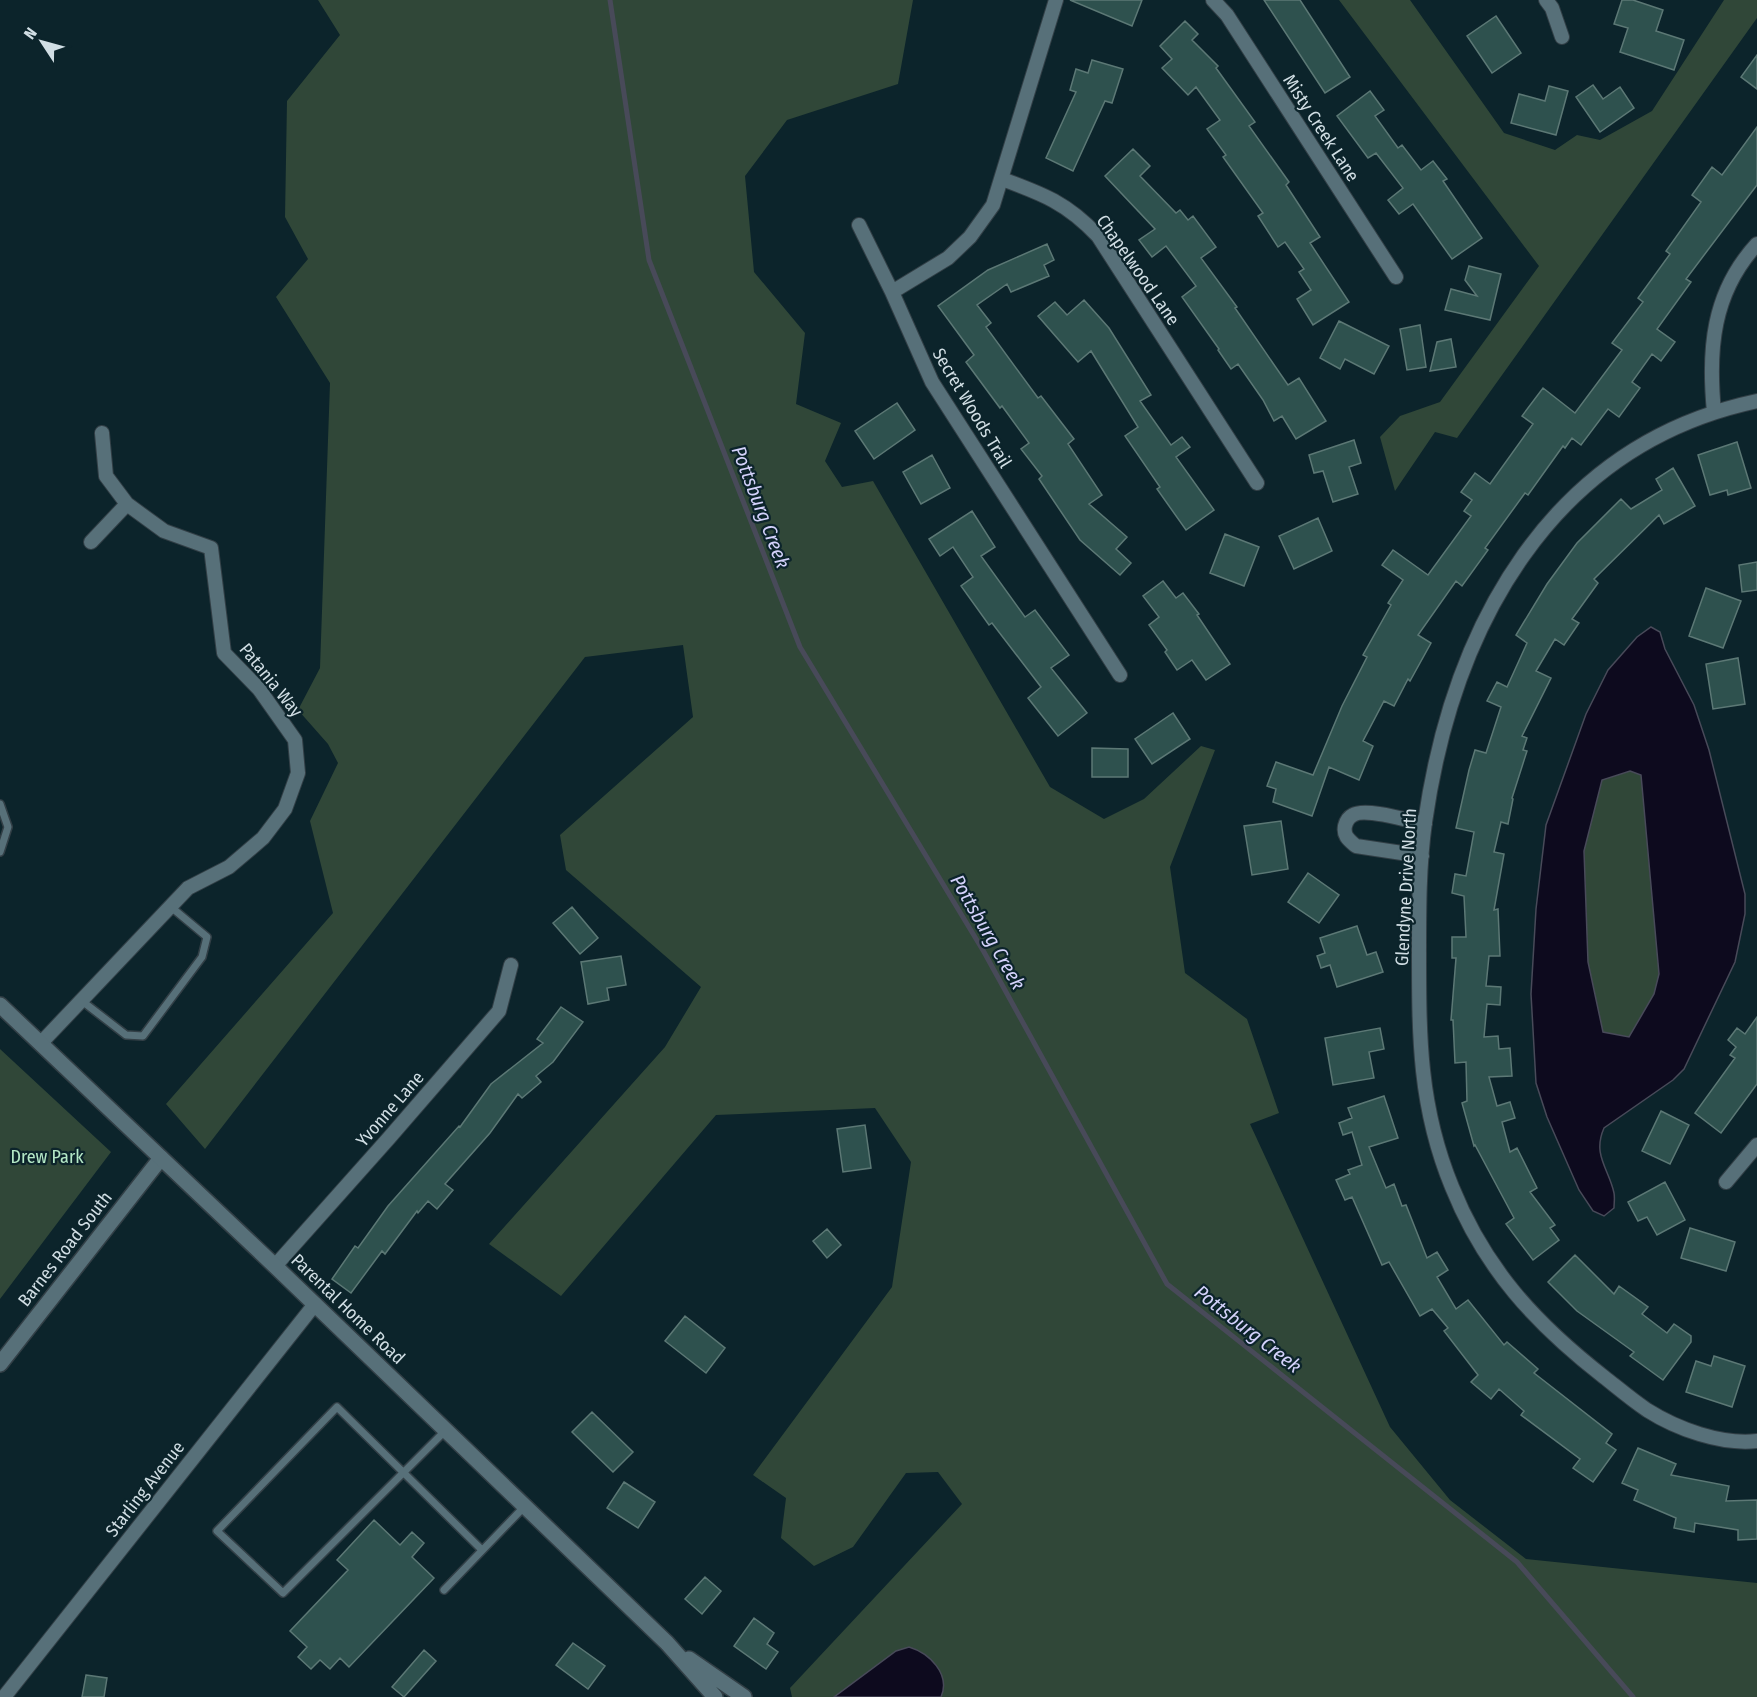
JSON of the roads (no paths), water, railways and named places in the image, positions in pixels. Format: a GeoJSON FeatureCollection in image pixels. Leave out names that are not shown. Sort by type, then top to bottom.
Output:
{"type":"FeatureCollection","features":[{"type":"Feature","properties":{"kind":"main road","name":"Parental Home Road"},"geometry":{"type":"LineString","coordinates":[[0,1005],[667,1643],[715,1697]]}},
{"type":"Feature","properties":{"kind":"main road","name":"Barnes Road South"},"geometry":{"type":"LineString","coordinates":[[0,1364],[161,1158]]}},
{"type":"Feature","properties":{"kind":"main road","name":"Parental Home Road"},"geometry":{"type":"LineString","coordinates":[[667,1643],[744,1697]]}},
{"type":"Feature","properties":{"kind":"street"},"geometry":{"type":"LineString","coordinates":[[892,292],[948,258],[970,237],[993,205],[1056,0]]}},
{"type":"Feature","properties":{"kind":"street","name":"Misty Creek Lane"},"geometry":{"type":"LineString","coordinates":[[1213,0],[1227,15],[1396,278]]}},
{"type":"Feature","properties":{"kind":"street"},"geometry":{"type":"LineString","coordinates":[[1546,0],[1552,8],[1562,37]]}},
{"type":"Feature","properties":{"kind":"street","name":"Chapelwood Lane"},"geometry":{"type":"LineString","coordinates":[[1002,179],[1069,208],[1098,236],[1257,483]]}},
{"type":"Feature","properties":{"kind":"street","name":"Secret Woods Trail"},"geometry":{"type":"LineString","coordinates":[[859,225],[932,382],[1120,675]]}},
{"type":"Feature","properties":{"kind":"street"},"geometry":{"type":"LineString","coordinates":[[1714,412],[1711,383],[1712,342],[1717,314],[1738,269],[1757,244]]}},
{"type":"Feature","properties":{"kind":"street","name":"Glendyne Drive North"},"geometry":{"type":"LineString","coordinates":[[1754,1442],[1718,1438],[1694,1432],[1667,1422],[1652,1413],[1565,1346],[1535,1318],[1509,1288],[1479,1241],[1452,1189],[1439,1152],[1424,1087],[1419,1039],[1419,905],[1425,824],[1438,751],[1454,697],[1482,629],[1502,589],[1526,551],[1549,521],[1571,498],[1625,454],[1662,433],[1714,412],[1757,401]]}},
{"type":"Feature","properties":{"kind":"street","name":"Patania Way"},"geometry":{"type":"LineString","coordinates":[[41,1043],[188,888],[229,867],[263,838],[285,809],[298,773],[295,740],[259,689],[224,653],[211,548],[164,531],[127,504],[106,476],[102,433]]}},
{"type":"Feature","properties":{"kind":"street"},"geometry":{"type":"LineString","coordinates":[[91,542],[127,504]]}},
{"type":"Feature","properties":{"kind":"street"},"geometry":{"type":"LineString","coordinates":[[1422,856],[1356,846],[1348,840],[1344,832],[1346,822],[1353,814],[1364,812],[1425,824]]}},
{"type":"Feature","properties":{"kind":"street","name":"Yvonne Lane"},"geometry":{"type":"LineString","coordinates":[[275,1266],[499,1011],[511,965]]}},
{"type":"Feature","properties":{"kind":"street"},"geometry":{"type":"LineString","coordinates":[[1726,1182],[1757,1145]]}},
{"type":"Feature","properties":{"kind":"street","name":"Starling Avenue"},"geometry":{"type":"LineString","coordinates":[[4,1697],[315,1304]]}},
{"type":"Feature","properties":{"kind":"lane"},"geometry":{"type":"LineString","coordinates":[[0,804],[8,827],[0,852]]}},
{"type":"Feature","properties":{"kind":"lane"},"geometry":{"type":"LineString","coordinates":[[82,1000],[126,1035],[143,1036],[202,957],[207,937],[171,907]]}},
{"type":"Feature","properties":{"kind":"lane"},"geometry":{"type":"LineString","coordinates":[[446,1430],[404,1472],[283,1593],[217,1531],[337,1407],[404,1472],[482,1551]]}},
{"type":"Feature","properties":{"kind":"lane"},"geometry":{"type":"LineString","coordinates":[[444,1590],[525,1506]]}},
{"type":"Feature","properties":{"kind":"water"},"geometry":{"type":"Polygon","coordinates":[[[1651,627],[1660,632],[1665,649],[1694,705],[1709,750],[1745,894],[1745,914],[1735,962],[1684,1069],[1673,1080],[1604,1128],[1600,1146],[1601,1154],[1612,1184],[1614,1208],[1604,1216],[1593,1211],[1579,1190],[1547,1117],[1536,1083],[1531,994],[1536,909],[1546,825],[1586,714],[1608,670],[1637,637],[1651,627]],[[1630,771],[1602,780],[1584,851],[1588,962],[1603,1032],[1629,1037],[1654,994],[1659,974],[1641,775],[1630,771]]]}},
{"type":"Feature","properties":{"kind":"water"},"geometry":{"type":"Polygon","coordinates":[[[909,1647],[931,1659],[941,1673],[943,1688],[941,1697],[834,1697],[896,1651],[909,1647]]]}},
{"type":"Feature","properties":{"kind":"waterway","name":"Pottsburg Creek"},"geometry":{"type":"LineString","coordinates":[[610,0],[649,260],[800,647],[984,952],[1167,1284],[1517,1562],[1633,1697]]}},
{"type":"Feature","properties":{"kind":"park label","name":"Drew Park"},"geometry":{"type":"Point","coordinates":[47,1157]}}]}
